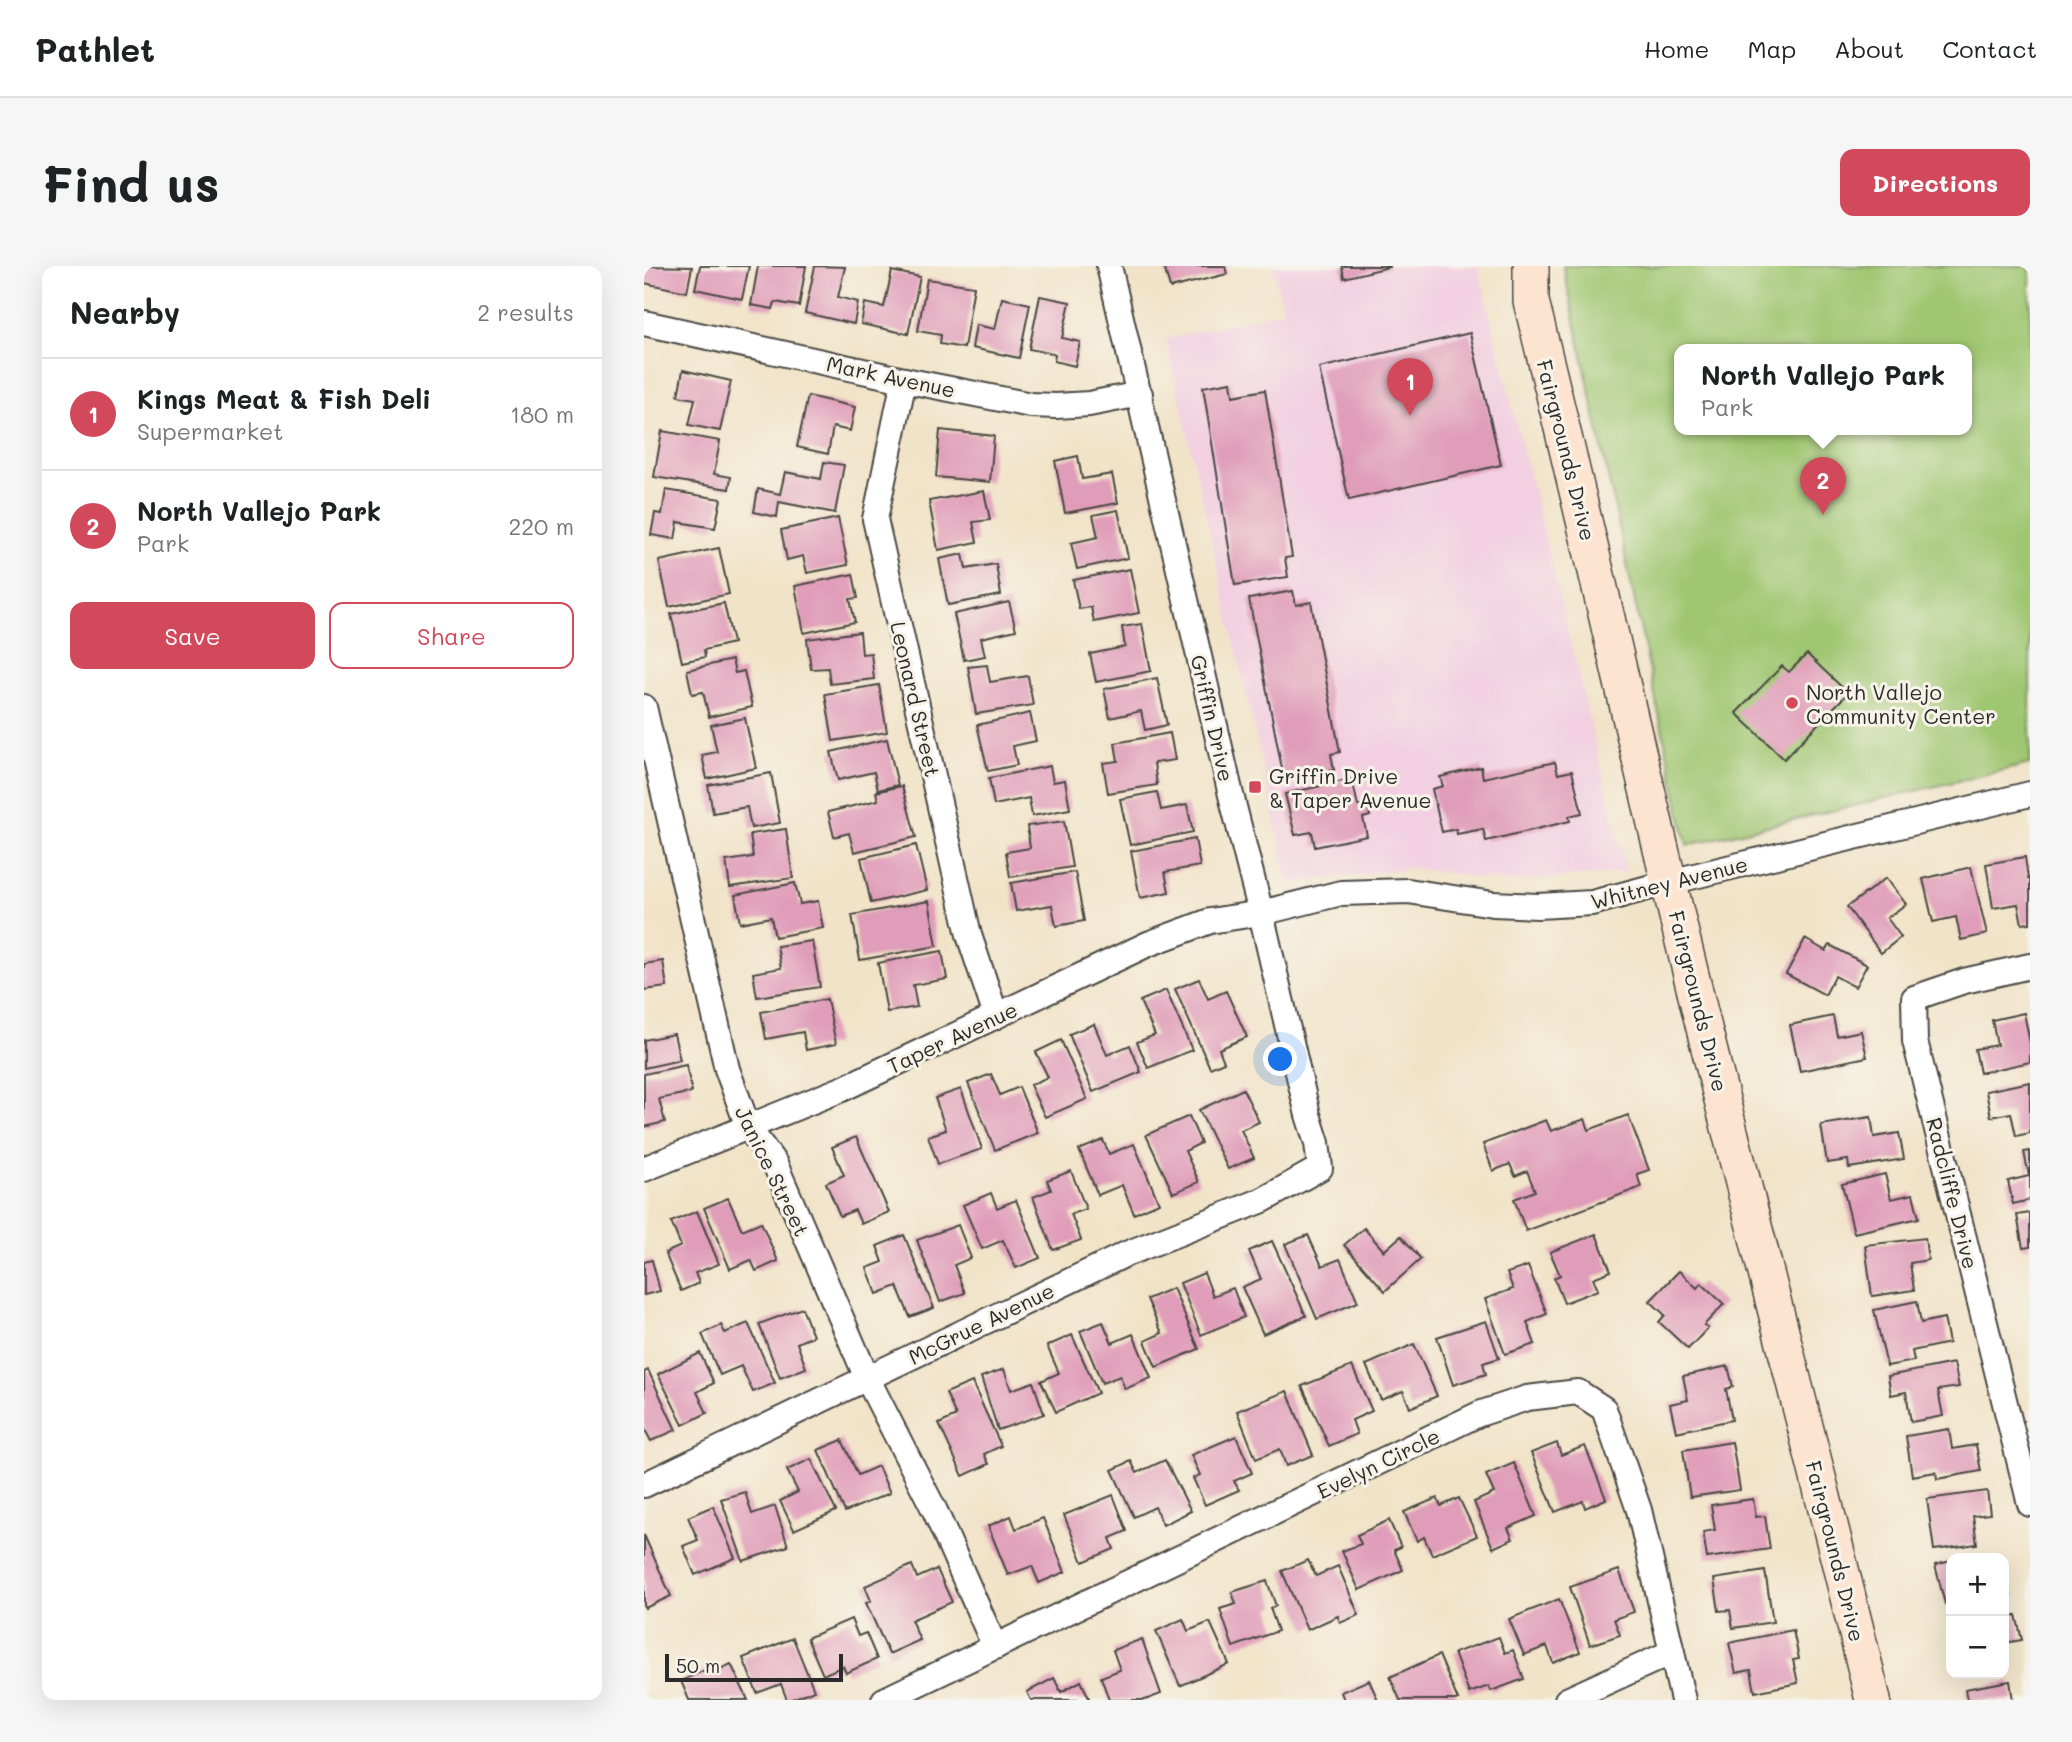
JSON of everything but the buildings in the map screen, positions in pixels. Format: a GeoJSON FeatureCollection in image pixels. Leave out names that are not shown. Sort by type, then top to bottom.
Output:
{"type":"FeatureCollection","features":[{"type":"Feature","properties":{"kind":"main road","name":"Fairgrounds Drive"},"geometry":{"type":"LineString","coordinates":[[1511,266],[1531,301]]}},
{"type":"Feature","properties":{"kind":"main road","name":"Fairgrounds Drive"},"geometry":{"type":"LineString","coordinates":[[1531,266],[1531,301],[1703,1024],[1873,1700]]}},
{"type":"Feature","properties":{"kind":"street","name":"Griffin Drive"},"geometry":{"type":"LineString","coordinates":[[1109,266],[1228,782],[1317,1143],[1320,1168]]}},
{"type":"Feature","properties":{"kind":"street","name":"Mark Avenue"},"geometry":{"type":"LineString","coordinates":[[644,324],[904,380],[1044,405],[1089,404],[1140,394]]}},
{"type":"Feature","properties":{"kind":"street","name":"Leonard Street"},"geometry":{"type":"LineString","coordinates":[[904,380],[875,519],[969,935],[996,1016]]}},
{"type":"Feature","properties":{"kind":"street","name":"Janice Street"},"geometry":{"type":"LineString","coordinates":[[644,707],[727,1069],[748,1127],[775,1164],[867,1378],[935,1511],[995,1647]]}},
{"type":"Feature","properties":{"kind":"street","name":"Whitney Avenue"},"geometry":{"type":"LineString","coordinates":[[1261,913],[1341,893],[1408,891],[1493,904],[1538,906],[1592,903],[2030,794]]}},
{"type":"Feature","properties":{"kind":"street","name":"Taper Avenue"},"geometry":{"type":"LineString","coordinates":[[644,1169],[842,1089],[1148,944],[1210,920],[1261,913]]}},
{"type":"Feature","properties":{"kind":"street","name":"Radcliffe Drive"},"geometry":{"type":"LineString","coordinates":[[2030,966],[1965,981],[1914,998],[1915,1041],[2030,1504]]}},
{"type":"Feature","properties":{"kind":"street","name":"McGrue Avenue"},"geometry":{"type":"LineString","coordinates":[[644,1485],[1126,1254],[1263,1200],[1320,1168]]}},
{"type":"Feature","properties":{"kind":"street","name":"Evelyn Circle"},"geometry":{"type":"LineString","coordinates":[[884,1700],[1479,1414],[1528,1398],[1578,1392],[1604,1409],[1639,1510],[1683,1700]]}},
{"type":"Feature","properties":{"kind":"street"},"geometry":{"type":"LineString","coordinates":[[1567,1700],[1672,1652]]}},
{"type":"Feature","properties":{"kind":"shaded area"},"geometry":{"type":"Polygon","coordinates":[[[1273,266],[1478,266],[1627,872],[1508,882],[1413,868],[1289,883],[1166,339],[1283,311],[1273,266]]]}},
{"type":"Feature","properties":{"kind":"green space"},"geometry":{"type":"Polygon","coordinates":[[[1563,266],[2030,266],[2030,764],[1687,845],[1563,266]]]}},
{"type":"Feature","properties":{"kind":"place","name":"Kings Meat & Fish Deli"},"geometry":{"type":"Point","coordinates":[1410,416]}},
{"type":"Feature","properties":{"kind":"place","name":"North Vallejo Park"},"geometry":{"type":"Point","coordinates":[1823,515]}},
{"type":"Feature","properties":{"kind":"place","name":"North Vallejo Community Center"},"geometry":{"type":"Point","coordinates":[1792,703]}},
{"type":"Feature","properties":{"kind":"place","name":"Griffin Drive & Taper Avenue"},"geometry":{"type":"Point","coordinates":[1255,787]}}]}
